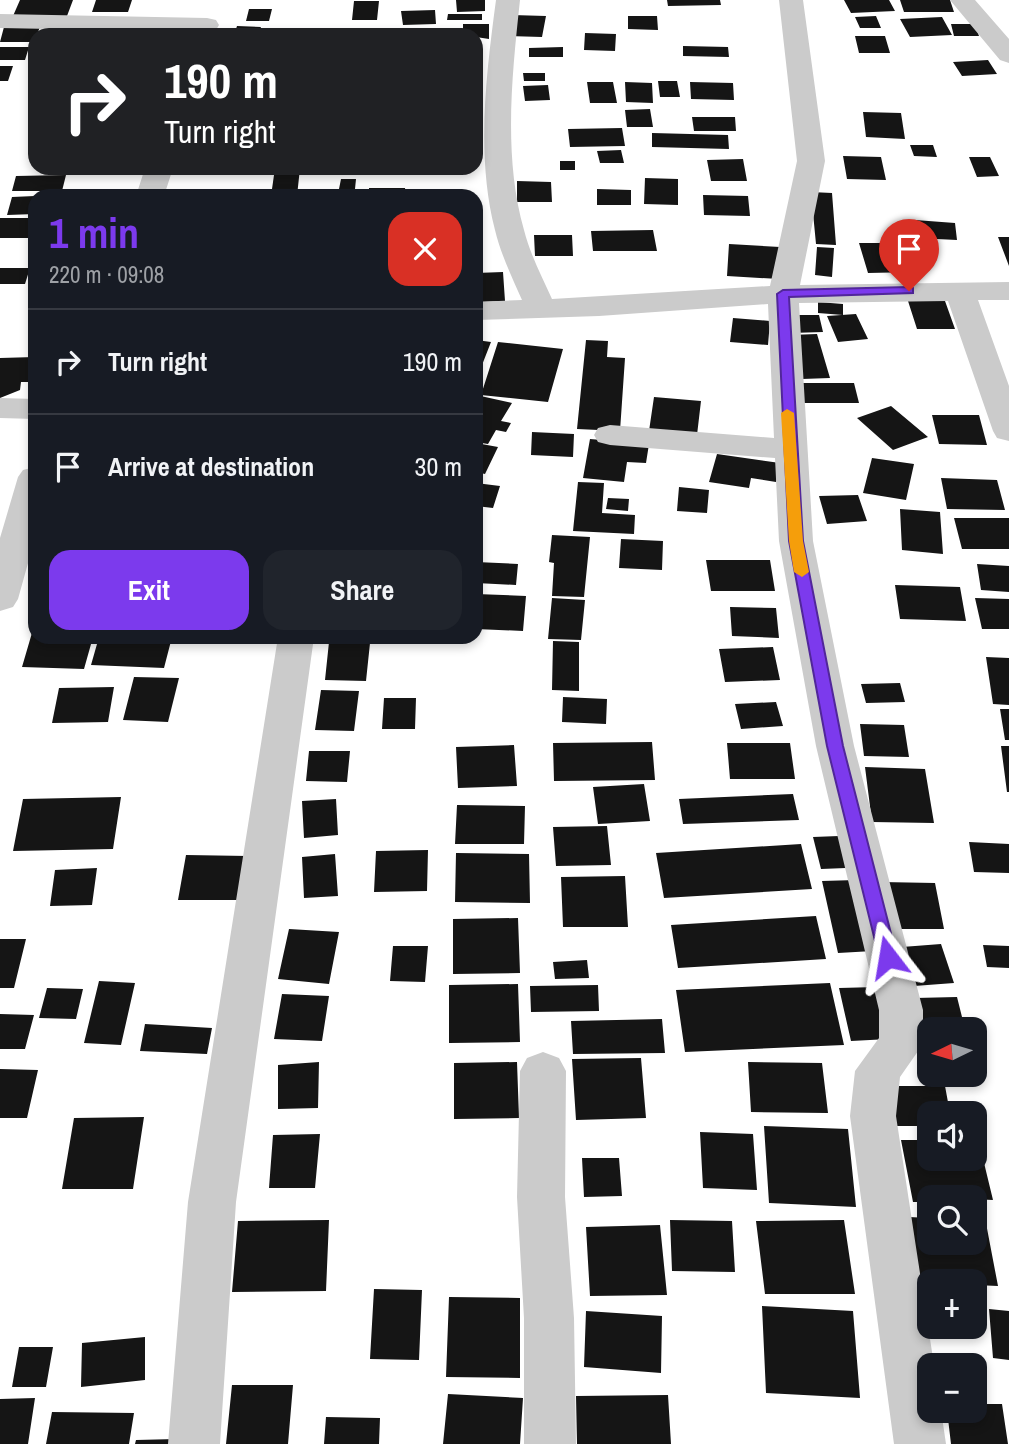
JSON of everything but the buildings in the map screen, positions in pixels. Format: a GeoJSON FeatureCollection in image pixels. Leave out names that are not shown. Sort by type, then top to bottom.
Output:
{"type":"FeatureCollection","features":[{"type":"Feature","properties":{"kind":"street"},"geometry":{"type":"LineString","coordinates":[[206,28],[214,0]]}},
{"type":"Feature","properties":{"kind":"street"},"geometry":{"type":"LineString","coordinates":[[508,0],[499,69],[500,162],[507,223],[540,307]]}},
{"type":"Feature","properties":{"kind":"street"},"geometry":{"type":"LineString","coordinates":[[791,0],[811,161],[783,294],[789,449],[796,541],[835,746],[901,1010],[901,1044],[878,1071],[873,1116],[920,1444]]}},
{"type":"Feature","properties":{"kind":"street"},"geometry":{"type":"LineString","coordinates":[[962,0],[1009,55]]}},
{"type":"Feature","properties":{"kind":"street"},"geometry":{"type":"LineString","coordinates":[[0,21],[159,28]]}},
{"type":"Feature","properties":{"kind":"street"},"geometry":{"type":"LineString","coordinates":[[959,290],[1009,431]]}},
{"type":"Feature","properties":{"kind":"street"},"geometry":{"type":"LineString","coordinates":[[483,311],[599,307],[783,294],[1009,290]]}},
{"type":"Feature","properties":{"kind":"street"},"geometry":{"type":"LineString","coordinates":[[0,408],[28,409]]}},
{"type":"Feature","properties":{"kind":"street"},"geometry":{"type":"LineString","coordinates":[[610,435],[789,449]]}},
{"type":"Feature","properties":{"kind":"street"},"geometry":{"type":"LineString","coordinates":[[0,599],[28,501]]}},
{"type":"Feature","properties":{"kind":"street"},"geometry":{"type":"LineString","coordinates":[[194,1444],[212,1202],[295,644]]}},
{"type":"Feature","properties":{"kind":"street"},"geometry":{"type":"LineString","coordinates":[[543,1071],[541,1197],[549,1318],[550,1444]]}},
{"type":"Feature","properties":{"kind":"slow traffic"},"geometry":{"type":"LineString","coordinates":[[787,413],[796,541],[802,572]]}},
{"type":"Feature","properties":{"kind":"route"},"geometry":{"type":"LineString","coordinates":[[888,957],[835,746],[796,541],[789,449],[783,294],[909,291]]}}]}
